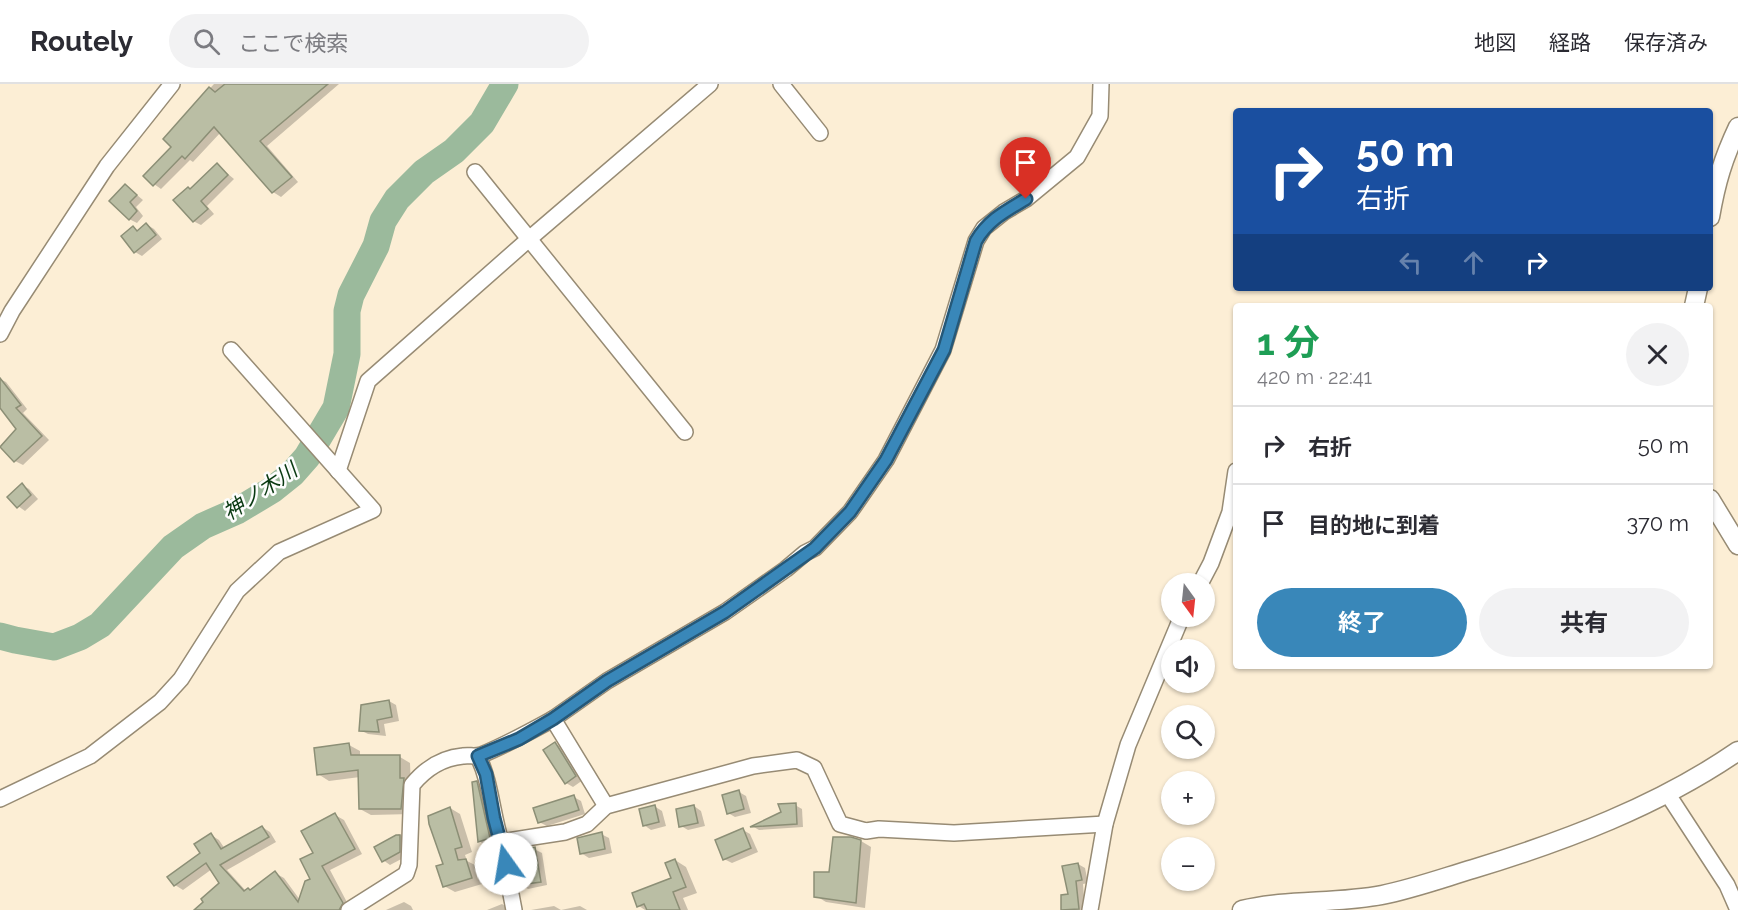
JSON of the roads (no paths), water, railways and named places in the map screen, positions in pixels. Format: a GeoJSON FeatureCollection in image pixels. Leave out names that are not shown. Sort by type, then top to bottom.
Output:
{"type":"FeatureCollection","features":[{"type":"Feature","properties":{"kind":"street"},"geometry":{"type":"LineString","coordinates":[[0,334],[12,311],[107,166],[172,84]]}},
{"type":"Feature","properties":{"kind":"street"},"geometry":{"type":"LineString","coordinates":[[338,471],[368,381],[710,84]]}},
{"type":"Feature","properties":{"kind":"street"},"geometry":{"type":"LineString","coordinates":[[781,84],[820,133]]}},
{"type":"Feature","properties":{"kind":"street"},"geometry":{"type":"LineString","coordinates":[[349,910],[406,874],[409,865],[412,785],[433,765],[453,757],[478,756],[519,739],[553,719],[607,681],[725,612],[815,548],[850,512],[886,460],[944,350],[976,241],[984,228],[1004,212],[1026,199],[1077,158],[1100,116],[1101,84]]}},
{"type":"Feature","properties":{"kind":"street"},"geometry":{"type":"LineString","coordinates":[[1713,200],[1723,158],[1738,127]]}},
{"type":"Feature","properties":{"kind":"street"},"geometry":{"type":"LineString","coordinates":[[475,172],[685,432]]}},
{"type":"Feature","properties":{"kind":"street"},"geometry":{"type":"LineString","coordinates":[[0,799],[90,756],[160,702],[181,679],[237,591],[279,552],[373,510],[231,350]]}},
{"type":"Feature","properties":{"kind":"street"},"geometry":{"type":"LineString","coordinates":[[1206,573],[1230,512],[1233,492]]}},
{"type":"Feature","properties":{"kind":"street"},"geometry":{"type":"LineString","coordinates":[[1713,504],[1738,545]]}},
{"type":"Feature","properties":{"kind":"street"},"geometry":{"type":"LineString","coordinates":[[1090,910],[1105,824],[1128,745],[1177,627]]}},
{"type":"Feature","properties":{"kind":"street"},"geometry":{"type":"LineString","coordinates":[[553,719],[606,806]]}},
{"type":"Feature","properties":{"kind":"street"},"geometry":{"type":"LineString","coordinates":[[1242,910],[1296,901],[1355,900],[1384,895],[1530,852],[1589,829],[1667,793],[1738,750]]}},
{"type":"Feature","properties":{"kind":"street"},"geometry":{"type":"LineString","coordinates":[[478,756],[486,774],[514,910]]}},
{"type":"Feature","properties":{"kind":"street"},"geometry":{"type":"LineString","coordinates":[[501,842],[565,832],[587,824],[606,806],[753,766],[797,760],[814,768],[840,824],[866,831],[879,829],[954,833],[1105,824]]}},
{"type":"Feature","properties":{"kind":"street"},"geometry":{"type":"LineString","coordinates":[[1667,793],[1727,885],[1738,910]]}},
{"type":"Feature","properties":{"kind":"waterway","name":"神ノ木川"},"geometry":{"type":"LineString","coordinates":[[0,636],[54,647],[80,637],[100,625],[173,547],[203,526],[237,511],[272,490],[292,474],[307,457],[336,408],[347,354],[347,311],[351,295],[376,246],[383,221],[397,199],[424,172],[454,151],[482,123],[505,84]]}}]}
